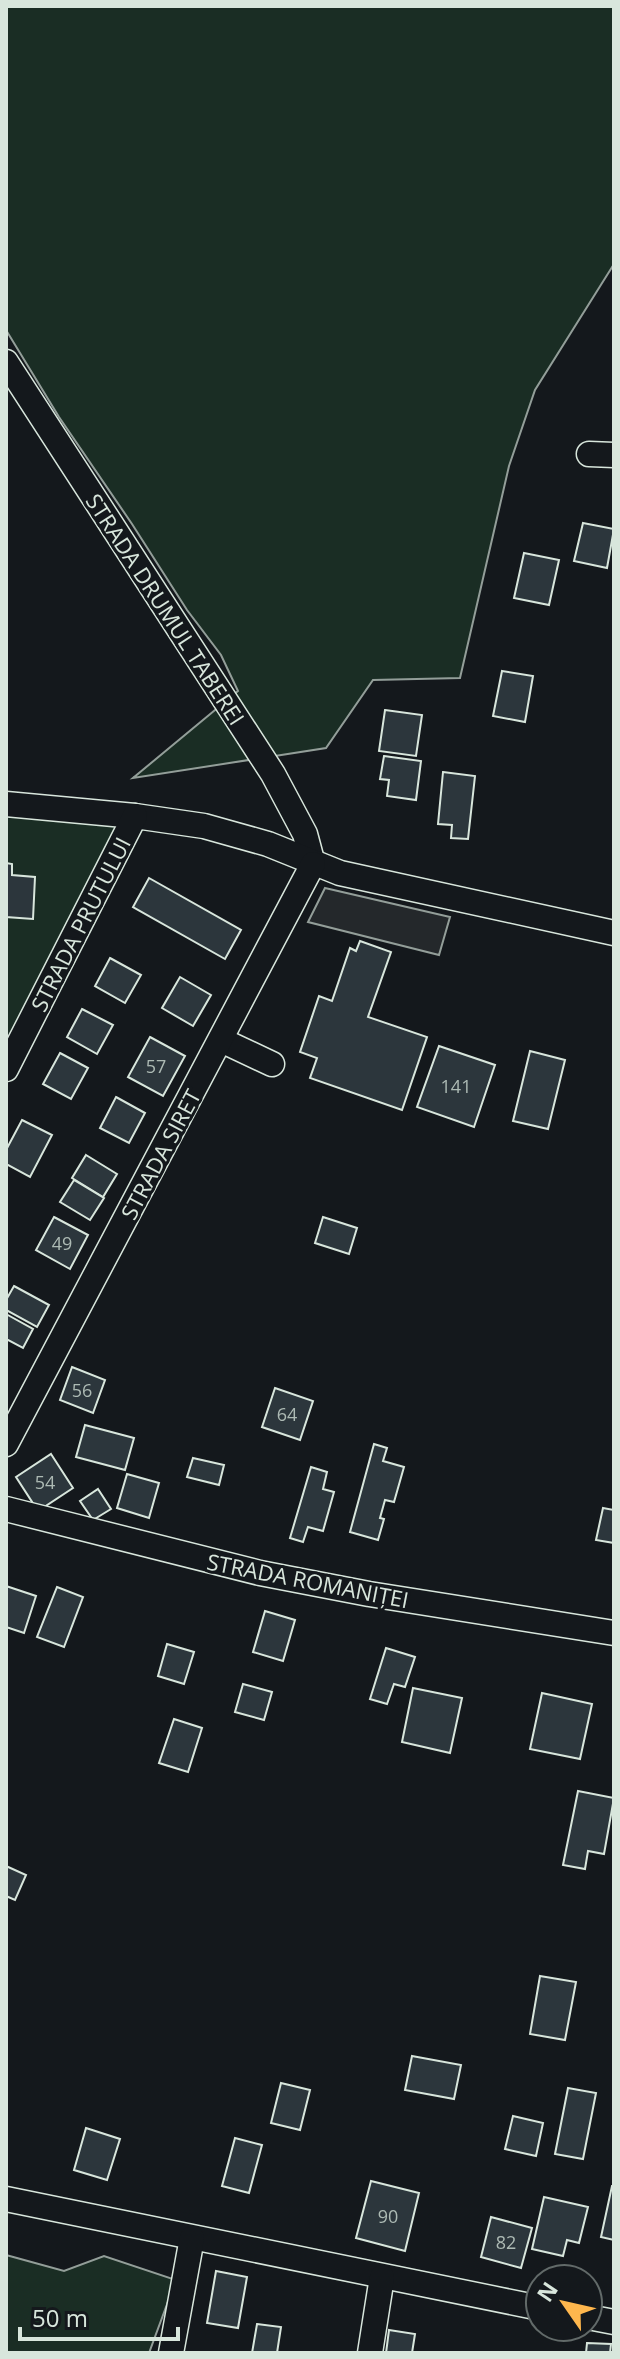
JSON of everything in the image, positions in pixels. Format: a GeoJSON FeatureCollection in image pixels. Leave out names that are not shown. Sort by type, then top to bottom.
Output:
{"type":"FeatureCollection","features":[{"type":"Feature","properties":{"kind":"street","name":"STRADA DRUMUL TABEREI"},"geometry":{"type":"LineString","coordinates":[[6,362],[273,774],[305,834],[313,864]]}},
{"type":"Feature","properties":{"kind":"street"},"geometry":{"type":"LineString","coordinates":[[589,454],[614,455]]}},
{"type":"Feature","properties":{"kind":"street"},"geometry":{"type":"LineString","coordinates":[[6,804],[135,816]]}},
{"type":"Feature","properties":{"kind":"street","name":"STRADA PRUTULUI"},"geometry":{"type":"LineString","coordinates":[[6,1069],[135,816],[177,821],[230,833],[268,844],[340,873],[614,933]]}},
{"type":"Feature","properties":{"kind":"street","name":"STRADA SIRET"},"geometry":{"type":"LineString","coordinates":[[6,1444],[313,864]]}},
{"type":"Feature","properties":{"kind":"street"},"geometry":{"type":"LineString","coordinates":[[221,1040],[272,1064]]}},
{"type":"Feature","properties":{"kind":"street","name":"STRADA ROMANIȚEI"},"geometry":{"type":"LineString","coordinates":[[6,1509],[260,1573],[369,1594],[614,1633]]}},
{"type":"Feature","properties":{"kind":"street"},"geometry":{"type":"LineString","coordinates":[[6,2199],[524,2305]]}},
{"type":"Feature","properties":{"kind":"street"},"geometry":{"type":"LineString","coordinates":[[171,2353],[192,2238]]}},
{"type":"Feature","properties":{"kind":"street"},"geometry":{"type":"LineString","coordinates":[[370,2353],[382,2277]]}},
{"type":"Feature","properties":{"kind":"green space"},"geometry":{"type":"Polygon","coordinates":[[[6,6],[614,6],[614,264],[535,390],[509,466],[460,678],[373,680],[326,748],[133,778],[238,691],[221,655],[187,610],[59,417],[6,330],[6,6]]]}},
{"type":"Feature","properties":{"kind":"green space"},"geometry":{"type":"Polygon","coordinates":[[[6,804],[135,816],[6,1065],[6,804]]]}},
{"type":"Feature","properties":{"kind":"green space"},"geometry":{"type":"Polygon","coordinates":[[[6,2255],[64,2271],[104,2256],[176,2280],[149,2353],[6,2353],[6,2255]]]}},
{"type":"Feature","properties":{"kind":"shaded area"},"geometry":{"type":"Polygon","coordinates":[[[325,888],[450,917],[439,955],[308,922],[325,888]]]}},
{"type":"Feature","properties":{"kind":"building"},"geometry":{"type":"Polygon","coordinates":[[[583,523],[614,529],[607,568],[574,561],[583,523]]]}},
{"type":"Feature","properties":{"kind":"building"},"geometry":{"type":"Polygon","coordinates":[[[524,553],[559,560],[549,605],[514,598],[524,553]]]}},
{"type":"Feature","properties":{"kind":"building"},"geometry":{"type":"Polygon","coordinates":[[[502,671],[533,676],[525,722],[493,716],[502,671]]]}},
{"type":"Feature","properties":{"kind":"building"},"geometry":{"type":"Polygon","coordinates":[[[385,710],[422,715],[416,756],[379,751],[385,710]]]}},
{"type":"Feature","properties":{"kind":"building"},"geometry":{"type":"Polygon","coordinates":[[[384,756],[421,761],[416,800],[387,796],[389,780],[380,779],[384,756]]]}},
{"type":"Feature","properties":{"kind":"building"},"geometry":{"type":"Polygon","coordinates":[[[443,772],[475,776],[468,839],[451,838],[452,825],[438,824],[443,772]]]}},
{"type":"Feature","properties":{"kind":"building"},"geometry":{"type":"Polygon","coordinates":[[[6,863],[12,864],[12,875],[35,877],[33,919],[6,917],[6,863]]]}},
{"type":"Feature","properties":{"kind":"building"},"geometry":{"type":"Polygon","coordinates":[[[149,878],[241,930],[225,959],[133,907],[149,878]]]}},
{"type":"Feature","properties":{"kind":"building"},"geometry":{"type":"Polygon","coordinates":[[[360,941],[391,952],[368,1017],[427,1037],[402,1110],[310,1078],[317,1058],[300,1052],[319,996],[332,1001],[350,948],[356,951],[360,941]]]}},
{"type":"Feature","properties":{"kind":"building"},"geometry":{"type":"Polygon","coordinates":[[[110,958],[141,975],[125,1003],[95,986],[110,958]]]}},
{"type":"Feature","properties":{"kind":"building"},"geometry":{"type":"Polygon","coordinates":[[[180,977],[211,995],[193,1026],[162,1008],[180,977]]]}},
{"type":"Feature","properties":{"kind":"building"},"geometry":{"type":"Polygon","coordinates":[[[82,1009],[113,1025],[97,1054],[67,1037],[82,1009]]]}},
{"type":"Feature","properties":{"kind":"building"},"geometry":{"type":"Polygon","coordinates":[[[150,1037],[185,1056],[163,1096],[128,1077],[150,1037]]]}},
{"type":"Feature","properties":{"kind":"building"},"geometry":{"type":"Polygon","coordinates":[[[439,1046],[495,1065],[474,1127],[417,1107],[439,1046]]]}},
{"type":"Feature","properties":{"kind":"building"},"geometry":{"type":"Polygon","coordinates":[[[530,1051],[565,1060],[548,1129],[513,1121],[530,1051]]]}},
{"type":"Feature","properties":{"kind":"building"},"geometry":{"type":"Polygon","coordinates":[[[60,1053],[88,1068],[71,1099],[43,1084],[60,1053]]]}},
{"type":"Feature","properties":{"kind":"building"},"geometry":{"type":"Polygon","coordinates":[[[116,1097],[145,1113],[129,1143],[100,1128],[116,1097]]]}},
{"type":"Feature","properties":{"kind":"building"},"geometry":{"type":"Polygon","coordinates":[[[22,1120],[52,1135],[30,1177],[6,1164],[6,1150],[22,1120]]]}},
{"type":"Feature","properties":{"kind":"building"},"geometry":{"type":"Polygon","coordinates":[[[86,1155],[117,1174],[103,1197],[72,1178],[86,1155]]]}},
{"type":"Feature","properties":{"kind":"building"},"geometry":{"type":"Polygon","coordinates":[[[74,1180],[104,1198],[90,1220],[60,1202],[74,1180]]]}},
{"type":"Feature","properties":{"kind":"building"},"geometry":{"type":"Polygon","coordinates":[[[54,1217],[88,1235],[70,1269],[36,1250],[54,1217]]]}},
{"type":"Feature","properties":{"kind":"building"},"geometry":{"type":"Polygon","coordinates":[[[323,1217],[357,1228],[349,1254],[315,1243],[323,1217]]]}},
{"type":"Feature","properties":{"kind":"building"},"geometry":{"type":"Polygon","coordinates":[[[14,1286],[49,1305],[37,1327],[6,1310],[6,1300],[14,1286]]]}},
{"type":"Feature","properties":{"kind":"building"},"geometry":{"type":"Polygon","coordinates":[[[6,1314],[33,1329],[23,1348],[6,1339],[6,1314]]]}},
{"type":"Feature","properties":{"kind":"building"},"geometry":{"type":"Polygon","coordinates":[[[72,1367],[105,1380],[93,1413],[60,1400],[72,1367]]]}},
{"type":"Feature","properties":{"kind":"building"},"geometry":{"type":"Polygon","coordinates":[[[275,1388],[313,1401],[300,1440],[262,1427],[275,1388]]]}},
{"type":"Feature","properties":{"kind":"building"},"geometry":{"type":"Polygon","coordinates":[[[85,1425],[134,1438],[125,1470],[76,1457],[85,1425]]]}},
{"type":"Feature","properties":{"kind":"building"},"geometry":{"type":"Polygon","coordinates":[[[374,1444],[387,1448],[383,1461],[404,1467],[394,1502],[385,1500],[378,1540],[350,1532],[374,1444]]]}},
{"type":"Feature","properties":{"kind":"building"},"geometry":{"type":"Polygon","coordinates":[[[51,1454],[73,1488],[38,1511],[16,1477],[51,1454]]]}},
{"type":"Feature","properties":{"kind":"building"},"geometry":{"type":"Polygon","coordinates":[[[193,1458],[224,1465],[219,1485],[187,1477],[193,1458]]]}},
{"type":"Feature","properties":{"kind":"building"},"geometry":{"type":"Polygon","coordinates":[[[311,1467],[327,1472],[323,1489],[334,1492],[323,1531],[308,1527],[303,1542],[290,1538],[311,1467]]]}},
{"type":"Feature","properties":{"kind":"building"},"geometry":{"type":"Polygon","coordinates":[[[127,1474],[159,1483],[149,1518],[117,1508],[127,1474]]]}},
{"type":"Feature","properties":{"kind":"building"},"geometry":{"type":"Polygon","coordinates":[[[98,1489],[111,1509],[93,1520],[80,1501],[98,1489]]]}},
{"type":"Feature","properties":{"kind":"building"},"geometry":{"type":"Polygon","coordinates":[[[603,1508],[614,1510],[614,1543],[596,1540],[603,1508]]]}},
{"type":"Feature","properties":{"kind":"building"},"geometry":{"type":"Polygon","coordinates":[[[6,1586],[36,1596],[24,1633],[6,1627],[6,1586]]]}},
{"type":"Feature","properties":{"kind":"building"},"geometry":{"type":"Polygon","coordinates":[[[57,1587],[83,1597],[64,1647],[37,1637],[57,1587]]]}},
{"type":"Feature","properties":{"kind":"building"},"geometry":{"type":"Polygon","coordinates":[[[265,1611],[295,1620],[283,1661],[253,1652],[265,1611]]]}},
{"type":"Feature","properties":{"kind":"building"},"geometry":{"type":"Polygon","coordinates":[[[167,1644],[194,1652],[184,1684],[158,1676],[167,1644]]]}},
{"type":"Feature","properties":{"kind":"building"},"geometry":{"type":"Polygon","coordinates":[[[386,1648],[415,1657],[405,1687],[394,1684],[387,1704],[370,1699],[386,1648]]]}},
{"type":"Feature","properties":{"kind":"building"},"geometry":{"type":"Polygon","coordinates":[[[243,1684],[272,1692],[264,1720],[235,1712],[243,1684]]]}},
{"type":"Feature","properties":{"kind":"building"},"geometry":{"type":"Polygon","coordinates":[[[413,1688],[462,1698],[450,1753],[402,1742],[413,1688]]]}},
{"type":"Feature","properties":{"kind":"building"},"geometry":{"type":"Polygon","coordinates":[[[542,1693],[592,1704],[580,1759],[530,1749],[542,1693]]]}},
{"type":"Feature","properties":{"kind":"building"},"geometry":{"type":"Polygon","coordinates":[[[174,1719],[202,1728],[188,1772],[159,1763],[174,1719]]]}},
{"type":"Feature","properties":{"kind":"building"},"geometry":{"type":"Polygon","coordinates":[[[578,1791],[614,1798],[604,1854],[588,1851],[585,1869],[563,1865],[578,1791]]]}},
{"type":"Feature","properties":{"kind":"building"},"geometry":{"type":"Polygon","coordinates":[[[6,1866],[26,1875],[15,1900],[6,1896],[6,1866]]]}},
{"type":"Feature","properties":{"kind":"building"},"geometry":{"type":"Polygon","coordinates":[[[540,1976],[576,1982],[565,2040],[530,2034],[540,1976]]]}},
{"type":"Feature","properties":{"kind":"building"},"geometry":{"type":"Polygon","coordinates":[[[412,2056],[461,2065],[454,2099],[405,2090],[412,2056]]]}},
{"type":"Feature","properties":{"kind":"building"},"geometry":{"type":"Polygon","coordinates":[[[281,2083],[310,2090],[300,2130],[271,2123],[281,2083]]]}},
{"type":"Feature","properties":{"kind":"building"},"geometry":{"type":"Polygon","coordinates":[[[568,2088],[596,2093],[583,2159],[555,2154],[568,2088]]]}},
{"type":"Feature","properties":{"kind":"building"},"geometry":{"type":"Polygon","coordinates":[[[513,2116],[543,2123],[536,2156],[505,2149],[513,2116]]]}},
{"type":"Feature","properties":{"kind":"building"},"geometry":{"type":"Polygon","coordinates":[[[86,2128],[120,2139],[107,2180],[74,2170],[86,2128]]]}},
{"type":"Feature","properties":{"kind":"building"},"geometry":{"type":"Polygon","coordinates":[[[235,2138],[262,2145],[249,2193],[222,2186],[235,2138]]]}},
{"type":"Feature","properties":{"kind":"building"},"geometry":{"type":"Polygon","coordinates":[[[371,2181],[419,2193],[405,2251],[356,2238],[371,2181]]]}},
{"type":"Feature","properties":{"kind":"building"},"geometry":{"type":"Polygon","coordinates":[[[614,2186],[614,2240],[601,2237],[614,2186]]]}},
{"type":"Feature","properties":{"kind":"building"},"geometry":{"type":"Polygon","coordinates":[[[544,2197],[588,2207],[579,2243],[567,2240],[563,2256],[532,2249],[544,2197]]]}},
{"type":"Feature","properties":{"kind":"building"},"geometry":{"type":"Polygon","coordinates":[[[491,2217],[532,2228],[521,2268],[481,2257],[491,2217]]]}},
{"type":"Feature","properties":{"kind":"building"},"geometry":{"type":"Polygon","coordinates":[[[216,2271],[247,2277],[238,2328],[207,2323],[216,2271]]]}},
{"type":"Feature","properties":{"kind":"building"},"geometry":{"type":"Polygon","coordinates":[[[257,2324],[281,2327],[277,2353],[252,2353],[257,2324]]]}},
{"type":"Feature","properties":{"kind":"building"},"geometry":{"type":"Polygon","coordinates":[[[389,2330],[415,2334],[412,2353],[386,2353],[389,2330]]]}},
{"type":"Feature","properties":{"kind":"building"},"geometry":{"type":"Polygon","coordinates":[[[587,2343],[611,2344],[610,2353],[586,2353],[587,2343]]]}}]}
